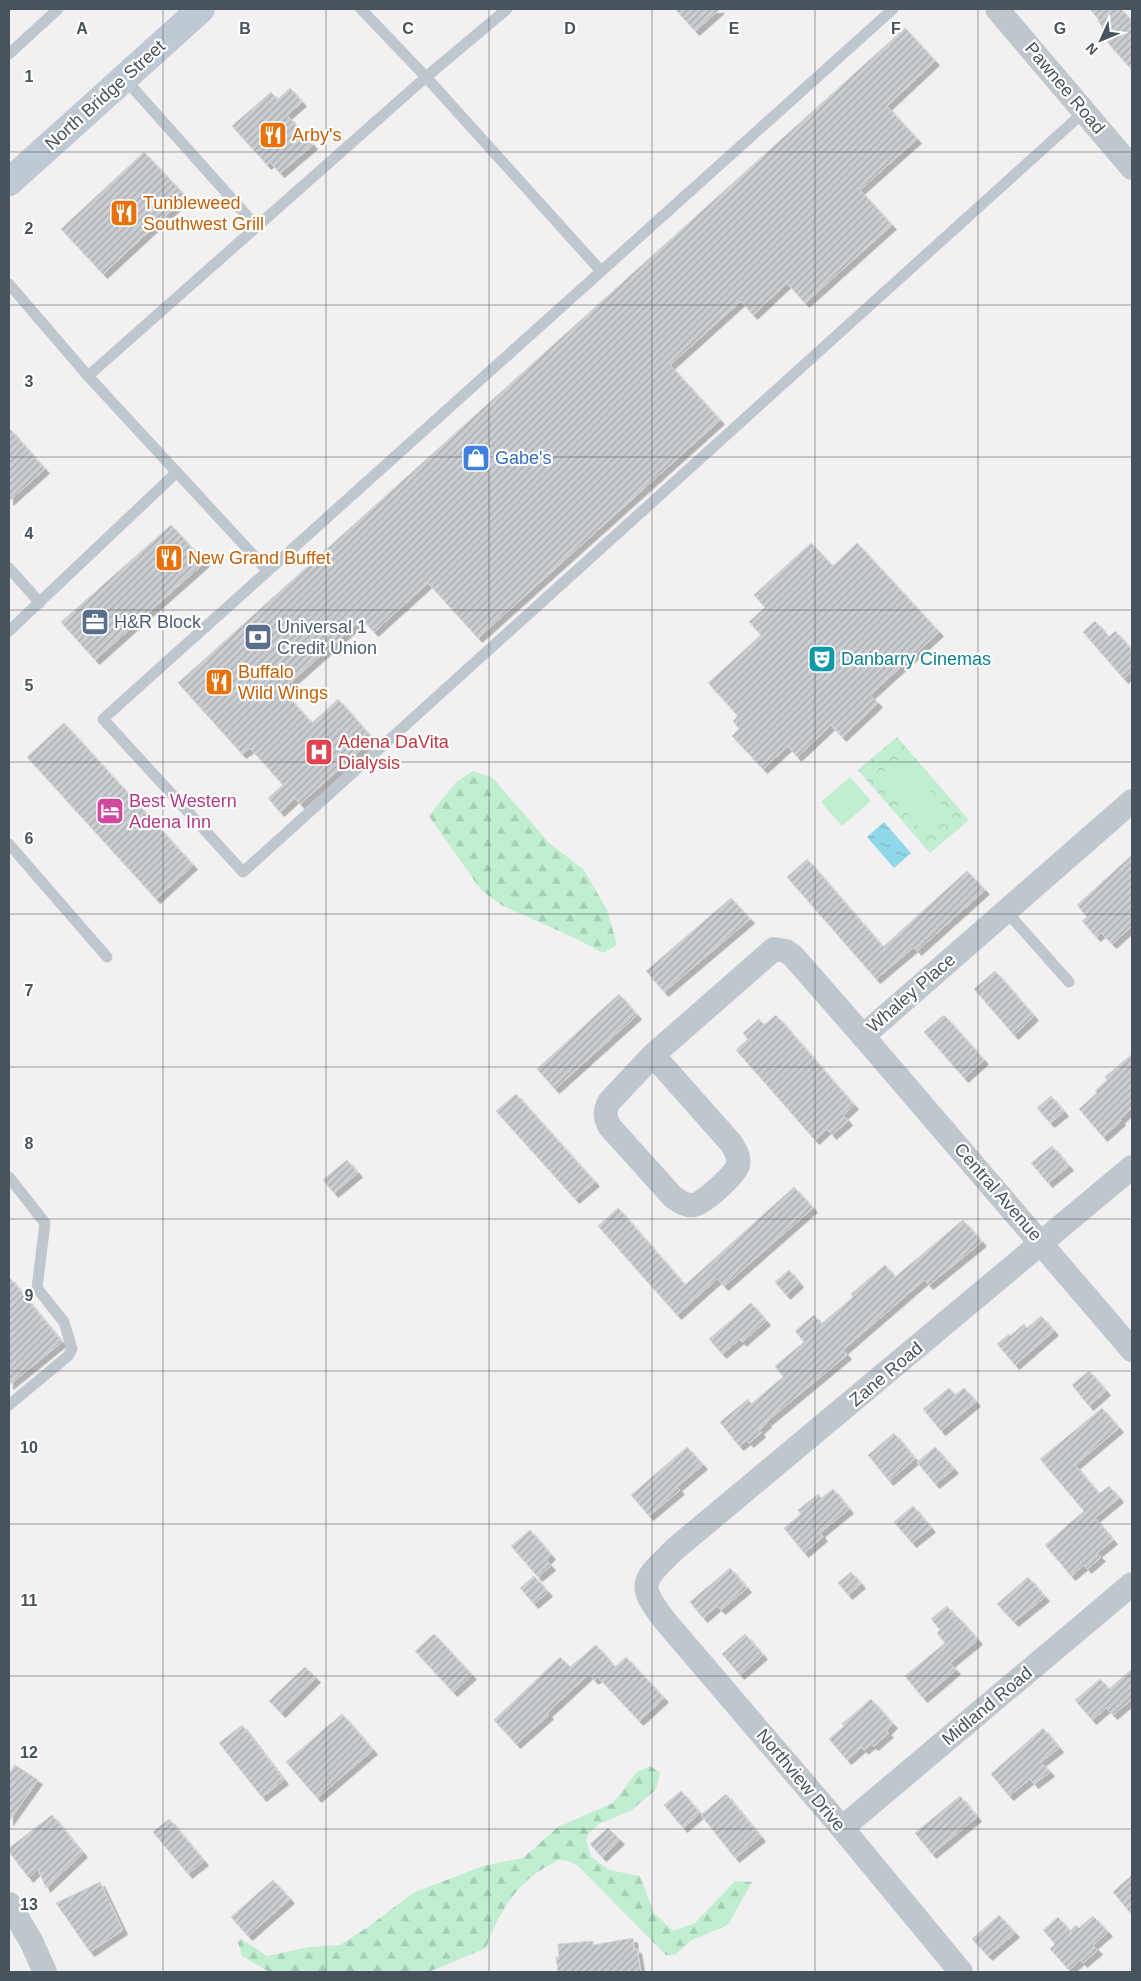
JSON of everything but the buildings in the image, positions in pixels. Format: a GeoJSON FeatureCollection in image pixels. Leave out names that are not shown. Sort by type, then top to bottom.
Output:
{"type":"FeatureCollection","features":[{"type":"Feature","properties":{"kind":"main road","name":"North Bridge Street"},"geometry":{"type":"LineString","coordinates":[[9,182],[201,9]]}},
{"type":"Feature","properties":{"kind":"street","name":"Pawnee Road"},"geometry":{"type":"LineString","coordinates":[[997,9],[1132,168]]}},
{"type":"Feature","properties":{"kind":"street","name":"Whaley Place"},"geometry":{"type":"LineString","coordinates":[[653,1055],[731,1143],[738,1155],[738,1165],[730,1176],[703,1202],[694,1205],[684,1204],[672,1196],[610,1127],[606,1120],[605,1111],[608,1102],[653,1055],[774,949],[786,951],[793,956],[863,1036],[1132,801]]}},
{"type":"Feature","properties":{"kind":"street","name":"Central Avenue"},"geometry":{"type":"LineString","coordinates":[[863,1036],[1132,1350]]}},
{"type":"Feature","properties":{"kind":"street","name":"Zane Road"},"geometry":{"type":"LineString","coordinates":[[645,1585],[649,1576],[675,1549],[1132,1167]]}},
{"type":"Feature","properties":{"kind":"street","name":"Midland Road"},"geometry":{"type":"LineString","coordinates":[[842,1828],[1132,1584]]}},
{"type":"Feature","properties":{"kind":"street","name":"Northview Drive"},"geometry":{"type":"LineString","coordinates":[[645,1585],[647,1595],[666,1622],[842,1828],[961,1972]]}},
{"type":"Feature","properties":{"kind":"street"},"geometry":{"type":"LineString","coordinates":[[9,1904],[31,1941],[45,1972]]}},
{"type":"Feature","properties":{"kind":"lane"},"geometry":{"type":"LineString","coordinates":[[9,54],[58,9]]}},
{"type":"Feature","properties":{"kind":"lane"},"geometry":{"type":"LineString","coordinates":[[361,9],[426,77],[601,271]]}},
{"type":"Feature","properties":{"kind":"lane"},"geometry":{"type":"LineString","coordinates":[[88,376],[426,77],[507,9]]}},
{"type":"Feature","properties":{"kind":"lane"},"geometry":{"type":"LineString","coordinates":[[893,9],[103,719],[243,872],[1085,112]]}},
{"type":"Feature","properties":{"kind":"lane"},"geometry":{"type":"LineString","coordinates":[[124,78],[257,227]]}},
{"type":"Feature","properties":{"kind":"lane"},"geometry":{"type":"LineString","coordinates":[[9,284],[88,376],[268,571]]}},
{"type":"Feature","properties":{"kind":"lane"},"geometry":{"type":"LineString","coordinates":[[9,631],[177,472]]}},
{"type":"Feature","properties":{"kind":"lane"},"geometry":{"type":"LineString","coordinates":[[9,568],[40,603]]}},
{"type":"Feature","properties":{"kind":"lane"},"geometry":{"type":"LineString","coordinates":[[9,844],[107,958]]}},
{"type":"Feature","properties":{"kind":"lane"},"geometry":{"type":"LineString","coordinates":[[1006,911],[1069,982]]}},
{"type":"Feature","properties":{"kind":"lane"},"geometry":{"type":"LineString","coordinates":[[9,1177],[45,1223],[37,1288],[64,1322],[72,1349],[68,1356],[9,1405]]}},
{"type":"Feature","properties":{"kind":"green space"},"geometry":{"type":"Polygon","coordinates":[[[897,737],[969,820],[930,853],[858,770],[897,737]]]}},
{"type":"Feature","properties":{"kind":"green space"},"geometry":{"type":"Polygon","coordinates":[[[901,757],[949,812],[924,833],[877,778],[901,757]]]}},
{"type":"Feature","properties":{"kind":"green space"},"geometry":{"type":"Polygon","coordinates":[[[473,771],[493,778],[549,843],[584,870],[607,910],[617,945],[603,953],[577,939],[503,906],[481,890],[429,816],[456,782],[473,771]]]}},
{"type":"Feature","properties":{"kind":"green space"},"geometry":{"type":"Polygon","coordinates":[[[850,777],[871,801],[842,826],[821,802],[850,777]]]}},
{"type":"Feature","properties":{"kind":"green space"},"geometry":{"type":"Polygon","coordinates":[[[650,1766],[660,1773],[656,1789],[632,1810],[599,1824],[589,1833],[586,1840],[591,1857],[609,1870],[640,1876],[654,1913],[673,1931],[695,1923],[735,1881],[752,1882],[728,1925],[692,1940],[675,1955],[666,1955],[577,1865],[562,1860],[544,1868],[524,1883],[508,1902],[486,1948],[429,1972],[269,1972],[242,1956],[238,1942],[241,1939],[267,1956],[309,1947],[340,1945],[368,1927],[413,1893],[483,1866],[523,1858],[558,1827],[613,1803],[637,1772],[650,1766]]]}},
{"type":"Feature","properties":{"kind":"water"},"geometry":{"type":"Polygon","coordinates":[[[884,822],[911,853],[894,868],[867,837],[884,822]]]}},
{"type":"Feature","properties":{"kind":"place","name":"Arby's"},"geometry":{"type":"Point","coordinates":[273,135]}},
{"type":"Feature","properties":{"kind":"place","name":"Tunbleweed Southwest Grill"},"geometry":{"type":"Point","coordinates":[124,213]}},
{"type":"Feature","properties":{"kind":"place","name":"Gabe's"},"geometry":{"type":"Point","coordinates":[476,458]}},
{"type":"Feature","properties":{"kind":"place","name":"New Grand Buffet"},"geometry":{"type":"Point","coordinates":[169,558]}},
{"type":"Feature","properties":{"kind":"place","name":"H&R Block"},"geometry":{"type":"Point","coordinates":[95,622]}},
{"type":"Feature","properties":{"kind":"place","name":"Universal 1 Credit Union"},"geometry":{"type":"Point","coordinates":[258,637]}},
{"type":"Feature","properties":{"kind":"place","name":"Danbarry Cinemas"},"geometry":{"type":"Point","coordinates":[822,659]}},
{"type":"Feature","properties":{"kind":"place","name":"Buffalo Wild Wings"},"geometry":{"type":"Point","coordinates":[219,682]}},
{"type":"Feature","properties":{"kind":"place","name":"Adena DaVita Dialysis"},"geometry":{"type":"Point","coordinates":[319,752]}},
{"type":"Feature","properties":{"kind":"place","name":"Best Western Adena Inn"},"geometry":{"type":"Point","coordinates":[110,811]}}]}
